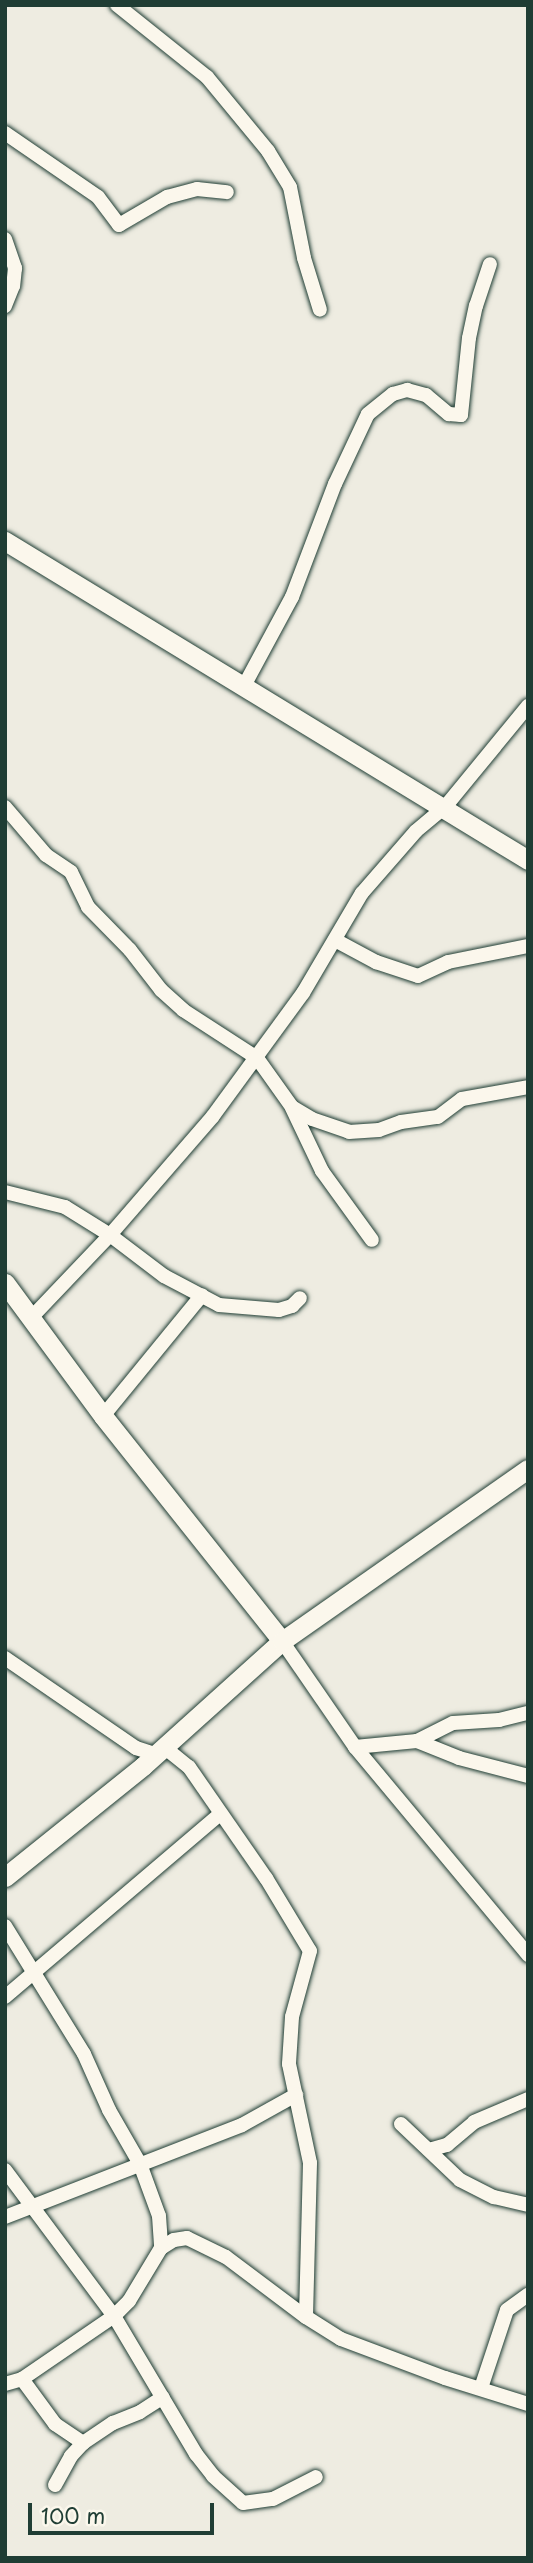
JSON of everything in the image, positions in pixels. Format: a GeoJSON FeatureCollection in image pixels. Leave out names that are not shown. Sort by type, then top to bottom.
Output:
{"type":"FeatureCollection","features":[{"type":"Feature","properties":{"kind":"street"},"geometry":{"type":"LineString","coordinates":[[117,5],[207,77],[268,151],[290,187],[304,258],[320,310]]}},
{"type":"Feature","properties":{"kind":"street"},"geometry":{"type":"LineString","coordinates":[[5,133],[98,197],[119,225],[167,197],[197,189],[226,191]]}},
{"type":"Feature","properties":{"kind":"street"},"geometry":{"type":"LineString","coordinates":[[5,239],[15,268],[13,286],[5,306]]}},
{"type":"Feature","properties":{"kind":"street"},"geometry":{"type":"LineString","coordinates":[[244,686],[292,597],[335,484],[368,414],[393,394],[407,390],[426,395],[453,416],[461,415],[469,338],[490,264]]}},
{"type":"Feature","properties":{"kind":"street"},"geometry":{"type":"LineString","coordinates":[[5,541],[528,860]]}},
{"type":"Feature","properties":{"kind":"street"},"geometry":{"type":"LineString","coordinates":[[30,1319],[110,1235],[214,1115],[303,993],[362,893],[416,831],[445,807],[528,706]]}},
{"type":"Feature","properties":{"kind":"street"},"geometry":{"type":"LineString","coordinates":[[5,807],[47,855],[71,872],[88,907],[130,950],[161,990],[183,1010],[257,1058],[292,1107],[322,1171],[372,1240]]}},
{"type":"Feature","properties":{"kind":"street"},"geometry":{"type":"LineString","coordinates":[[335,940],[376,962],[418,976],[448,962],[528,946]]}},
{"type":"Feature","properties":{"kind":"street"},"geometry":{"type":"LineString","coordinates":[[292,1107],[312,1119],[349,1132],[379,1130],[401,1122],[438,1117],[462,1099],[528,1087]]}},
{"type":"Feature","properties":{"kind":"street"},"geometry":{"type":"LineString","coordinates":[[5,1192],[65,1207],[110,1235],[136,1257],[202,1296],[232,1309],[266,1311],[286,1308],[300,1298]]}},
{"type":"Feature","properties":{"kind":"street"},"geometry":{"type":"LineString","coordinates":[[5,1283],[103,1416],[282,1641],[355,1747],[528,1955]]}},
{"type":"Feature","properties":{"kind":"street"},"geometry":{"type":"LineString","coordinates":[[103,1416],[202,1296]]}},
{"type":"Feature","properties":{"kind":"street"},"geometry":{"type":"LineString","coordinates":[[5,1877],[87,1814],[282,1641],[528,1469]]}},
{"type":"Feature","properties":{"kind":"street"},"geometry":{"type":"LineString","coordinates":[[5,1658],[136,1748],[160,1750],[189,1767],[267,1878],[310,1951],[292,2017],[289,2064],[310,2163],[306,2317]]}},
{"type":"Feature","properties":{"kind":"street"},"geometry":{"type":"LineString","coordinates":[[355,1747],[417,1741],[453,1723],[499,1720],[528,1713]]}},
{"type":"Feature","properties":{"kind":"street"},"geometry":{"type":"LineString","coordinates":[[417,1741],[459,1758],[528,1776]]}},
{"type":"Feature","properties":{"kind":"street"},"geometry":{"type":"LineString","coordinates":[[5,1997],[220,1814]]}},
{"type":"Feature","properties":{"kind":"street"},"geometry":{"type":"LineString","coordinates":[[5,1926],[84,2054],[109,2110],[140,2164],[159,2216],[161,2248]]}},
{"type":"Feature","properties":{"kind":"street"},"geometry":{"type":"LineString","coordinates":[[5,2217],[242,2125],[296,2095]]}},
{"type":"Feature","properties":{"kind":"street"},"geometry":{"type":"LineString","coordinates":[[429,2150],[447,2145],[474,2122],[528,2099]]}},
{"type":"Feature","properties":{"kind":"street"},"geometry":{"type":"LineString","coordinates":[[401,2124],[460,2180],[494,2196],[528,2205]]}},
{"type":"Feature","properties":{"kind":"street"},"geometry":{"type":"LineString","coordinates":[[5,2170],[114,2316],[196,2454],[213,2476],[243,2503],[273,2499],[316,2477]]}},
{"type":"Feature","properties":{"kind":"street"},"geometry":{"type":"LineString","coordinates":[[5,2384],[22,2379],[114,2316],[129,2301],[161,2248],[174,2240],[193,2239],[226,2257],[306,2317],[350,2343],[444,2378],[528,2404]]}},
{"type":"Feature","properties":{"kind":"street"},"geometry":{"type":"LineString","coordinates":[[481,2388],[507,2310],[526,2297]]}},
{"type":"Feature","properties":{"kind":"street"},"geometry":{"type":"LineString","coordinates":[[22,2379],[55,2424],[83,2443]]}},
{"type":"Feature","properties":{"kind":"street"},"geometry":{"type":"LineString","coordinates":[[55,2485],[71,2456],[83,2443],[113,2423],[140,2412],[163,2397]]}}]}
